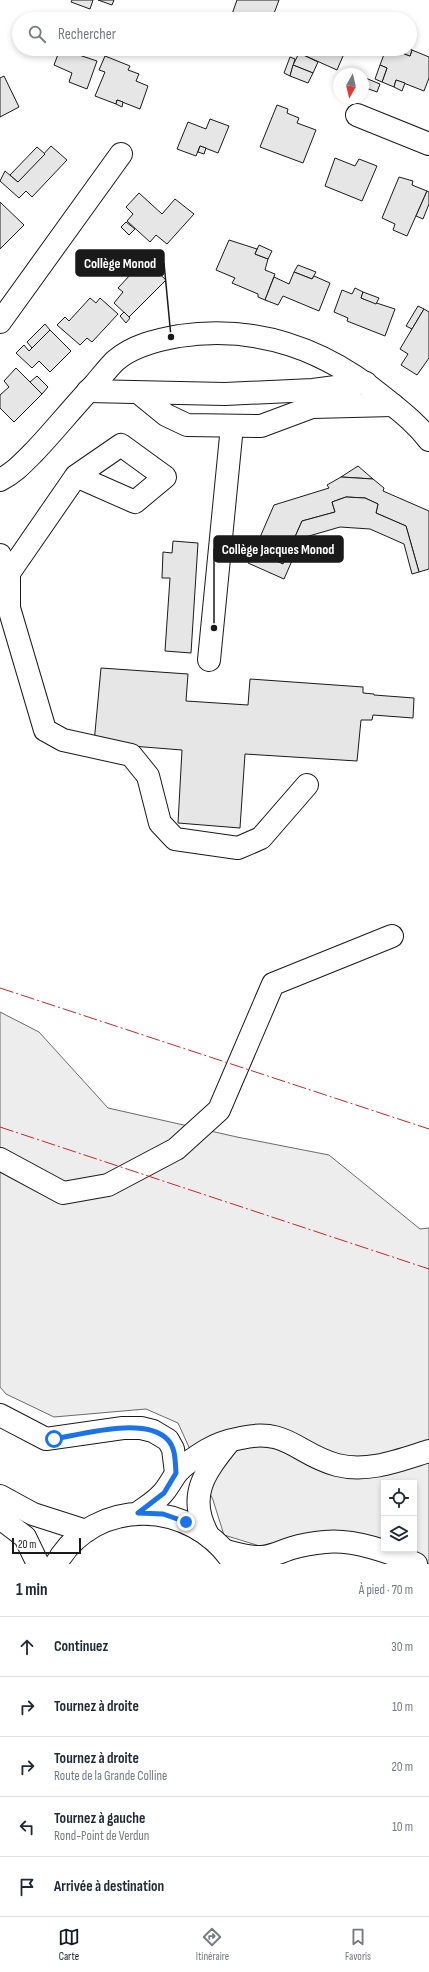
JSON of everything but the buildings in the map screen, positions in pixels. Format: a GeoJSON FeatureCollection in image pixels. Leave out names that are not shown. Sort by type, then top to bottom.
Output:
{"type":"FeatureCollection","features":[{"type":"Feature","properties":{"kind":"street"},"geometry":{"type":"LineString","coordinates":[[357,115],[429,144]]}},
{"type":"Feature","properties":{"kind":"street"},"geometry":{"type":"LineString","coordinates":[[0,322],[121,154]]}},
{"type":"Feature","properties":{"kind":"street"},"geometry":{"type":"LineString","coordinates":[[0,480],[13,474],[115,361],[137,347],[171,338],[223,332],[272,338],[332,362],[366,383],[418,426],[429,440]]}},
{"type":"Feature","properties":{"kind":"street"},"geometry":{"type":"LineString","coordinates":[[88,391],[232,394],[313,390],[366,383]]}},
{"type":"Feature","properties":{"kind":"street"},"geometry":{"type":"LineString","coordinates":[[139,392],[166,415],[187,425],[261,426],[312,407],[393,405]]}},
{"type":"Feature","properties":{"kind":"street"},"geometry":{"type":"LineString","coordinates":[[209,660],[232,426]]}},
{"type":"Feature","properties":{"kind":"street"},"geometry":{"type":"LineString","coordinates":[[76,476],[4,564],[9,608],[45,730],[63,740],[131,755],[148,776],[160,823],[175,838],[238,848],[261,838],[307,785]]}},
{"type":"Feature","properties":{"kind":"street"},"geometry":{"type":"LineString","coordinates":[[0,1159],[63,1193],[108,1185],[176,1149],[219,1110],[273,984],[392,936]]}},
{"type":"Feature","properties":{"kind":"street"},"geometry":{"type":"LineString","coordinates":[[0,1415],[46,1439],[123,1428],[142,1428],[153,1431],[168,1440],[173,1449],[176,1473]]}},
{"type":"Feature","properties":{"kind":"street"},"geometry":{"type":"LineString","coordinates":[[138,1513],[164,1493],[176,1473],[208,1449],[231,1440],[256,1434],[273,1436],[289,1441],[324,1460],[338,1465],[354,1468],[386,1464],[429,1451]]}},
{"type":"Feature","properties":{"kind":"street"},"geometry":{"type":"LineString","coordinates":[[207,1534],[199,1518],[198,1506],[200,1491],[214,1461],[231,1440]]}},
{"type":"Feature","properties":{"kind":"street"},"geometry":{"type":"LineString","coordinates":[[0,1496],[33,1514],[86,1531]]}},
{"type":"Feature","properties":{"kind":"street"},"geometry":{"type":"LineString","coordinates":[[56,1564],[62,1553],[86,1531],[111,1518],[138,1513],[163,1514],[186,1522],[207,1534],[230,1558],[248,1556],[262,1557],[273,1555],[292,1548],[326,1542],[359,1545],[373,1548],[394,1554],[416,1564]]}},
{"type":"Feature","properties":{"kind":"street"},"geometry":{"type":"LineString","coordinates":[[0,1518],[25,1537],[38,1564]]}},
{"type":"Feature","properties":{"kind":"shaded area"},"geometry":{"type":"Polygon","coordinates":[[[0,1012],[39,1032],[108,1108],[237,1137],[329,1155],[420,1229],[429,1228],[429,1564],[393,1564],[395,1552],[417,1552],[417,1480],[381,1480],[381,1546],[263,1547],[224,1535],[213,1500],[178,1423],[146,1409],[54,1417],[6,1394],[0,1387],[0,1012]]]}},
{"type":"Feature","properties":{"kind":"power"},"geometry":{"type":"LineString","coordinates":[[0,988],[429,1129]]}},
{"type":"Feature","properties":{"kind":"power"},"geometry":{"type":"LineString","coordinates":[[0,1127],[429,1269]]}},
{"type":"Feature","properties":{"kind":"place","name":"Collège Monod"},"geometry":{"type":"Point","coordinates":[171,337]}},
{"type":"Feature","properties":{"kind":"place","name":"Collège Jacques Monod"},"geometry":{"type":"Point","coordinates":[214,628]}},
{"type":"Feature","properties":{"kind":"route"},"geometry":{"type":"LineString","coordinates":[[54,1439],[123,1428],[142,1428],[153,1431],[168,1440],[173,1449],[176,1473],[164,1493],[138,1513],[163,1514],[186,1522]]}}]}
